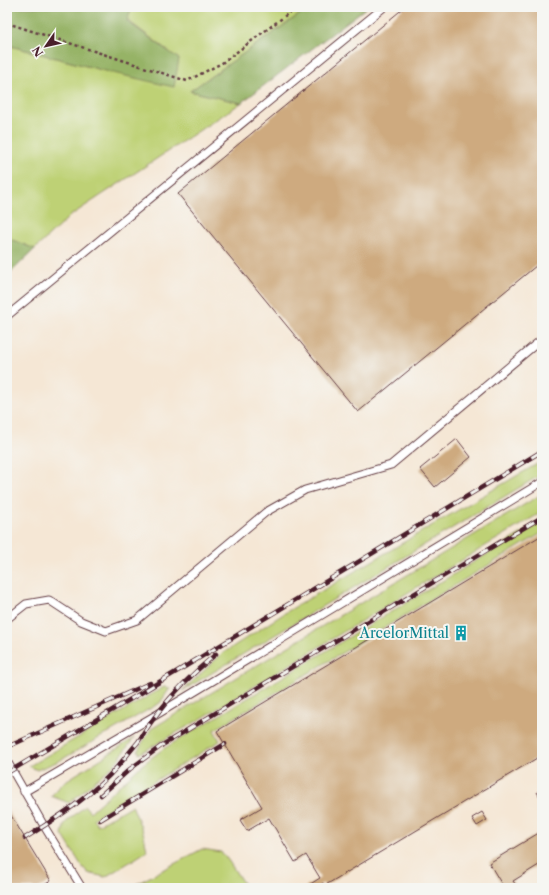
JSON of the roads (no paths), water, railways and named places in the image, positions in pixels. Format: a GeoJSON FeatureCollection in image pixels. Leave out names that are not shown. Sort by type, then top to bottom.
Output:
{"type":"FeatureCollection","features":[{"type":"Feature","properties":{"kind":"lane"},"geometry":{"type":"LineString","coordinates":[[7,316],[384,7]]}},
{"type":"Feature","properties":{"kind":"lane"},"geometry":{"type":"LineString","coordinates":[[7,619],[26,604],[49,600],[80,621],[106,631],[137,620],[266,512],[305,490],[391,465],[542,339]]}},
{"type":"Feature","properties":{"kind":"lane"},"geometry":{"type":"LineString","coordinates":[[24,792],[156,715],[542,482]]}},
{"type":"Feature","properties":{"kind":"lane"},"geometry":{"type":"LineString","coordinates":[[7,761],[82,888]]}},
{"type":"Feature","properties":{"kind":"railway"},"geometry":{"type":"LineString","coordinates":[[7,773],[542,451]]}},
{"type":"Feature","properties":{"kind":"railway"},"geometry":{"type":"LineString","coordinates":[[101,795],[130,769],[164,744],[542,517]]}},
{"type":"Feature","properties":{"kind":"railway"},"geometry":{"type":"LineString","coordinates":[[25,838],[74,805],[108,777],[138,742],[154,717],[177,690],[216,654]]}},
{"type":"Feature","properties":{"kind":"railway"},"geometry":{"type":"LineString","coordinates":[[7,747],[150,683]]}},
{"type":"Feature","properties":{"kind":"railway"},"geometry":{"type":"LineString","coordinates":[[100,820],[225,744]]}},
{"type":"Feature","properties":{"kind":"place","name":"ArcelorMittal"},"geometry":{"type":"Point","coordinates":[461,633]}}]}
